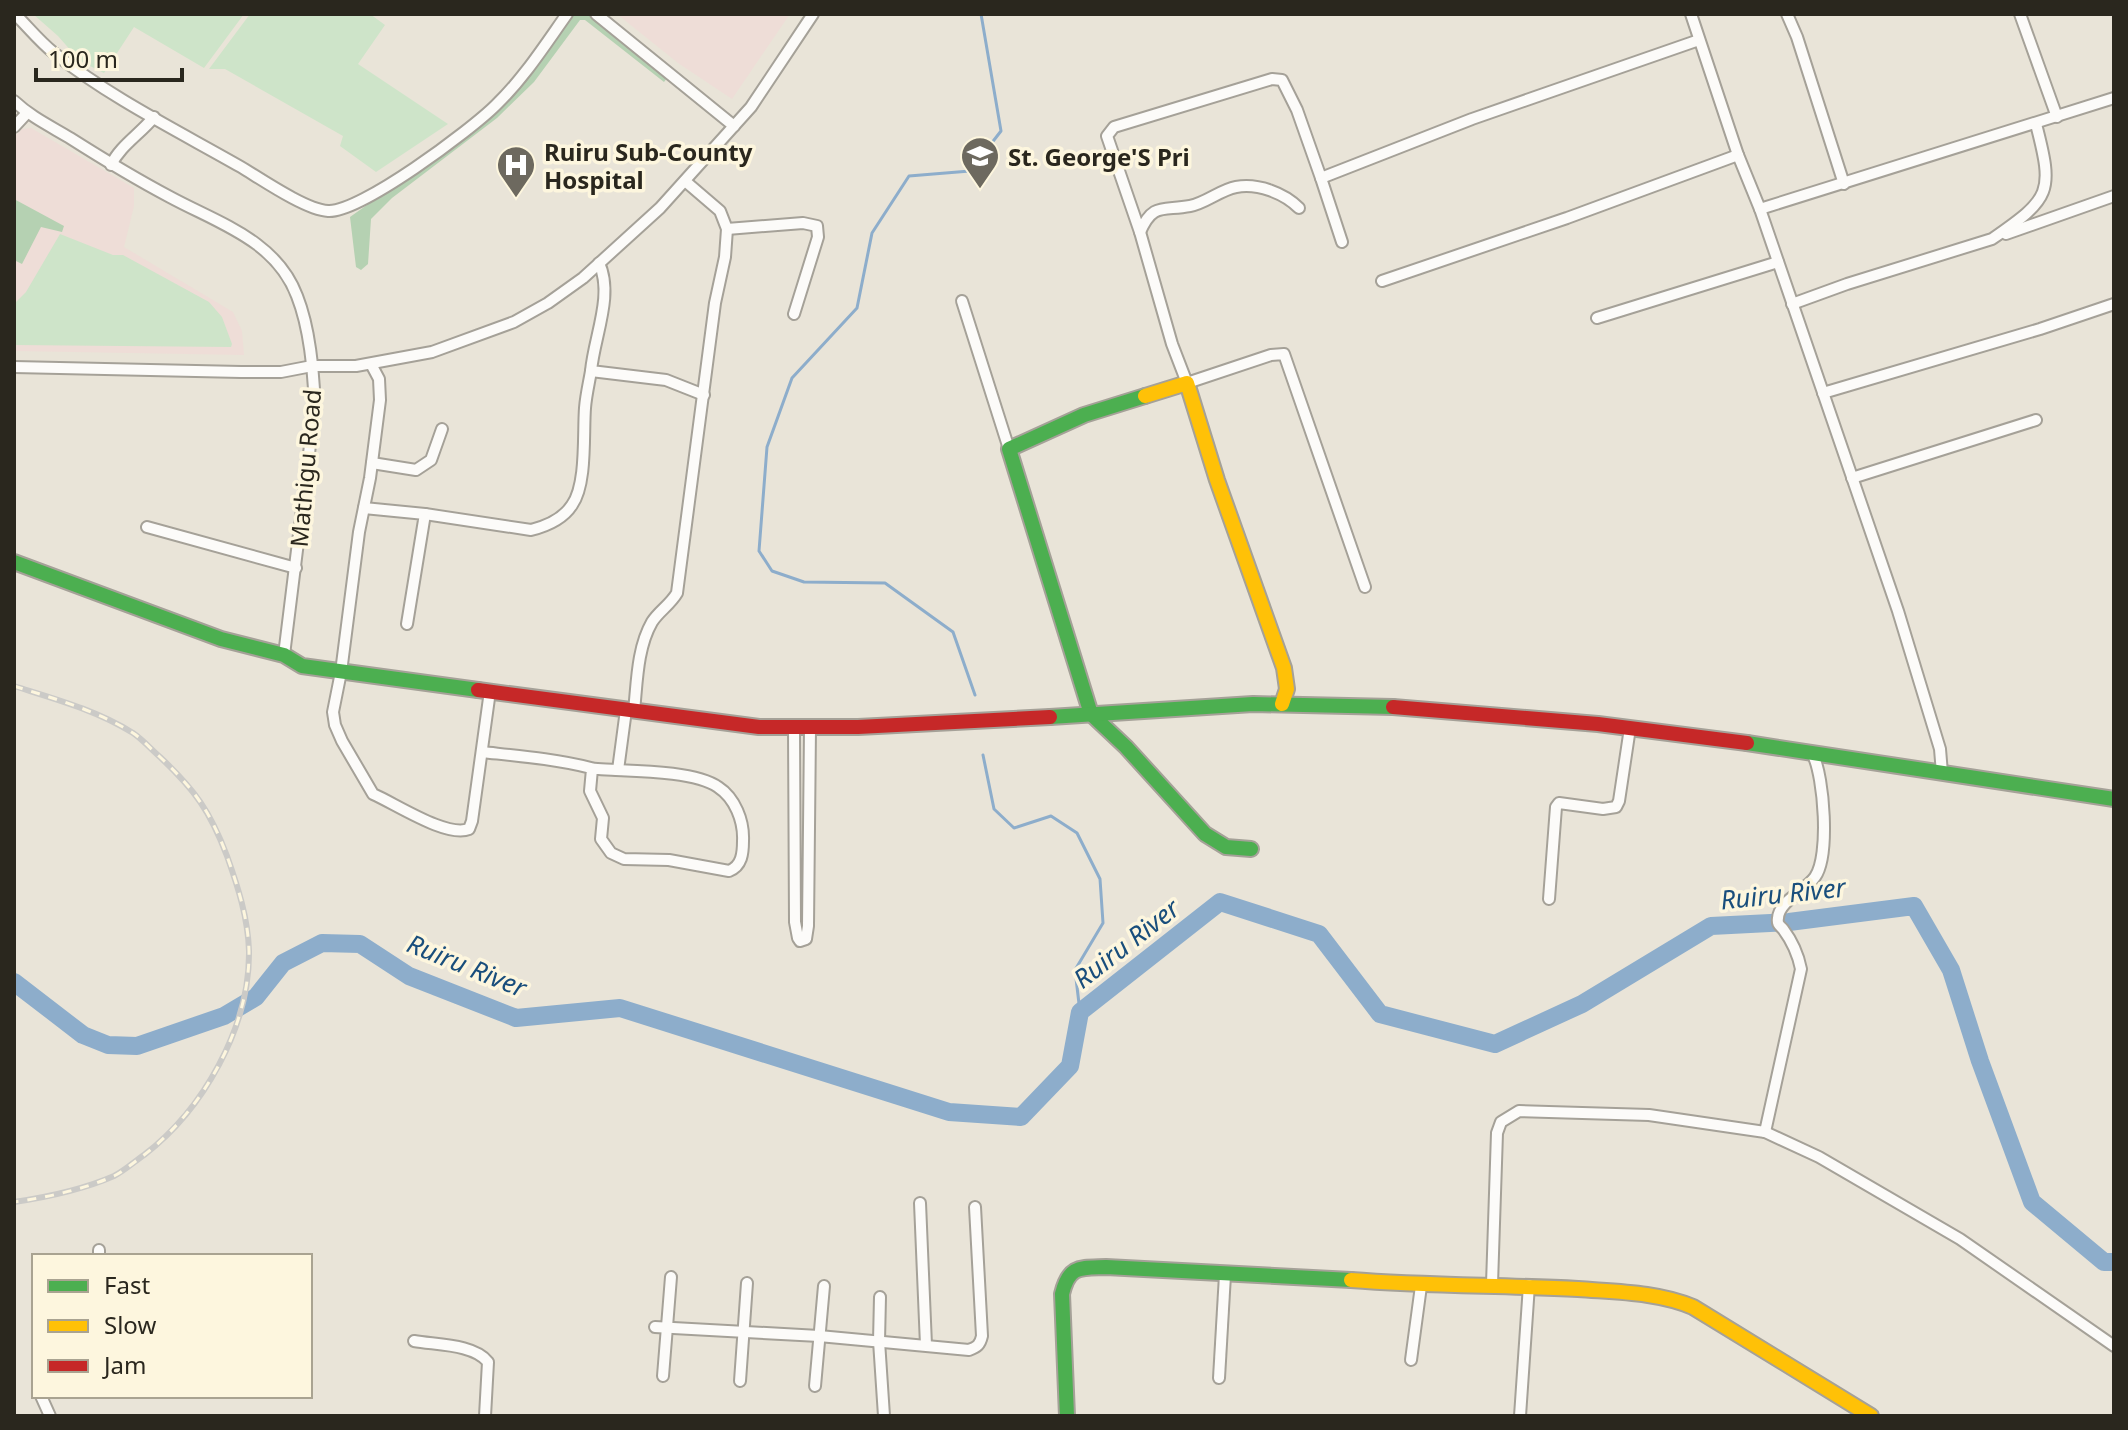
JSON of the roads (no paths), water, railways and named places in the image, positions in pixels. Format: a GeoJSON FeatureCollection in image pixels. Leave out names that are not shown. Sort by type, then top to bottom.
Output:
{"type":"FeatureCollection","features":[{"type":"Feature","properties":{"kind":"main road"},"geometry":{"type":"LineString","coordinates":[[1251,849],[1226,847],[1205,834],[1126,747],[1091,714],[1009,449],[1084,415],[1187,383],[1217,480],[1284,668],[1287,689],[1282,704]]}},
{"type":"Feature","properties":{"kind":"main road"},"geometry":{"type":"LineString","coordinates":[[14,562],[221,639],[284,655],[302,666],[759,727],[810,729],[1282,704],[1426,710],[1630,728],[2114,799]]}},
{"type":"Feature","properties":{"kind":"main road"},"geometry":{"type":"LineString","coordinates":[[1067,1416],[1062,1294],[1065,1281],[1071,1272],[1082,1268],[1106,1267],[1329,1278],[1421,1286],[1529,1285],[1621,1292],[1679,1301],[1710,1316],[1870,1416]]}},
{"type":"Feature","properties":{"kind":"street"},"geometry":{"type":"LineString","coordinates":[[15,14],[52,51],[95,82],[314,208],[328,211],[347,208],[423,160],[495,106],[524,74],[567,14]]}},
{"type":"Feature","properties":{"kind":"street"},"geometry":{"type":"LineString","coordinates":[[596,14],[734,126]]}},
{"type":"Feature","properties":{"kind":"street"},"geometry":{"type":"LineString","coordinates":[[14,367],[281,372],[312,366],[371,364],[432,352],[514,322],[548,303],[627,240],[685,181],[751,107],[813,14]]}},
{"type":"Feature","properties":{"kind":"street"},"geometry":{"type":"LineString","coordinates":[[1691,14],[1898,611],[1940,749],[1942,773]]}},
{"type":"Feature","properties":{"kind":"street"},"geometry":{"type":"LineString","coordinates":[[1787,14],[1844,184]]}},
{"type":"Feature","properties":{"kind":"street"},"geometry":{"type":"LineString","coordinates":[[2020,14],[2057,117]]}},
{"type":"Feature","properties":{"kind":"street"},"geometry":{"type":"LineString","coordinates":[[1321,178],[1472,119],[1699,40]]}},
{"type":"Feature","properties":{"kind":"street"},"geometry":{"type":"LineString","coordinates":[[1342,242],[1321,178],[1282,80],[1272,79],[1114,127],[1107,136],[1187,383],[1271,355],[1284,354],[1365,587]]}},
{"type":"Feature","properties":{"kind":"street"},"geometry":{"type":"LineString","coordinates":[[1760,209],[2114,98]]}},
{"type":"Feature","properties":{"kind":"street","name":"Mathigu Road"},"geometry":{"type":"LineString","coordinates":[[14,101],[27,113],[111,165],[236,229],[260,245],[276,262],[297,295],[312,366],[315,405],[284,655]]}},
{"type":"Feature","properties":{"kind":"street"},"geometry":{"type":"LineString","coordinates":[[14,127],[27,113]]}},
{"type":"Feature","properties":{"kind":"street"},"geometry":{"type":"LineString","coordinates":[[111,165],[119,151],[141,133],[154,117]]}},
{"type":"Feature","properties":{"kind":"street"},"geometry":{"type":"LineString","coordinates":[[1992,239],[2038,202],[2048,180],[2036,124]]}},
{"type":"Feature","properties":{"kind":"street"},"geometry":{"type":"LineString","coordinates":[[1382,281],[1738,155]]}},
{"type":"Feature","properties":{"kind":"street"},"geometry":{"type":"LineString","coordinates":[[618,770],[646,636],[658,613],[671,605],[677,593],[715,303],[725,257],[727,229],[720,211],[685,181]]}},
{"type":"Feature","properties":{"kind":"street"},"geometry":{"type":"LineString","coordinates":[[1140,232],[1149,213],[1155,210],[1193,206],[1236,187],[1256,187],[1288,197],[1299,208]]}},
{"type":"Feature","properties":{"kind":"street"},"geometry":{"type":"LineString","coordinates":[[1792,304],[2114,196]]}},
{"type":"Feature","properties":{"kind":"street"},"geometry":{"type":"LineString","coordinates":[[727,229],[803,223],[817,226],[818,237],[794,314]]}},
{"type":"Feature","properties":{"kind":"street"},"geometry":{"type":"LineString","coordinates":[[1597,318],[1778,262]]}},
{"type":"Feature","properties":{"kind":"street"},"geometry":{"type":"LineString","coordinates":[[364,508],[531,530],[546,527],[572,507],[579,492],[586,403],[604,296],[605,280],[599,263]]}},
{"type":"Feature","properties":{"kind":"street"},"geometry":{"type":"LineString","coordinates":[[962,301],[1009,449]]}},
{"type":"Feature","properties":{"kind":"street"},"geometry":{"type":"LineString","coordinates":[[1823,393],[2114,304]]}},
{"type":"Feature","properties":{"kind":"street"},"geometry":{"type":"LineString","coordinates":[[371,364],[381,388],[333,712],[335,725],[373,794],[443,827],[462,832],[469,829],[472,821],[490,691]]}},
{"type":"Feature","properties":{"kind":"street"},"geometry":{"type":"LineString","coordinates":[[591,371],[666,380],[704,395]]}},
{"type":"Feature","properties":{"kind":"street"},"geometry":{"type":"LineString","coordinates":[[1852,478],[2036,420]]}},
{"type":"Feature","properties":{"kind":"street"},"geometry":{"type":"LineString","coordinates":[[372,463],[416,470],[431,460],[442,429]]}},
{"type":"Feature","properties":{"kind":"street"},"geometry":{"type":"LineString","coordinates":[[407,624],[425,514]]}},
{"type":"Feature","properties":{"kind":"street"},"geometry":{"type":"LineString","coordinates":[[147,527],[296,568]]}},
{"type":"Feature","properties":{"kind":"street"},"geometry":{"type":"LineString","coordinates":[[794,728],[795,922],[800,941],[806,939],[808,934],[810,729]]}},
{"type":"Feature","properties":{"kind":"street"},"geometry":{"type":"LineString","coordinates":[[1549,899],[1556,807],[1559,803],[1603,809],[1616,807],[1630,728]]}},
{"type":"Feature","properties":{"kind":"street"},"geometry":{"type":"LineString","coordinates":[[482,752],[572,762],[592,769],[697,779],[721,788],[736,807],[742,824],[743,854],[735,869],[729,871],[669,860],[624,859],[611,853],[601,839],[603,818],[590,791],[592,769]]}},
{"type":"Feature","properties":{"kind":"street"},"geometry":{"type":"LineString","coordinates":[[1765,1132],[1801,969],[1793,943],[1778,923],[1782,909],[1816,876],[1824,854],[1821,778],[1813,755]]}},
{"type":"Feature","properties":{"kind":"street"},"geometry":{"type":"LineString","coordinates":[[795,782],[809,783]]}},
{"type":"Feature","properties":{"kind":"street"},"geometry":{"type":"LineString","coordinates":[[1492,1284],[1497,1133],[1501,1122],[1519,1111],[1649,1115],[1765,1132],[1819,1157],[1960,1239],[2114,1346]]}},
{"type":"Feature","properties":{"kind":"street"},"geometry":{"type":"LineString","coordinates":[[920,1203],[926,1345]]}},
{"type":"Feature","properties":{"kind":"street"},"geometry":{"type":"LineString","coordinates":[[661,1327],[819,1336],[969,1350],[981,1343],[975,1207]]}},
{"type":"Feature","properties":{"kind":"street"},"geometry":{"type":"LineString","coordinates":[[1219,1378],[1225,1275]]}},
{"type":"Feature","properties":{"kind":"street"},"geometry":{"type":"LineString","coordinates":[[663,1376],[661,1327],[671,1277]]}},
{"type":"Feature","properties":{"kind":"street"},"geometry":{"type":"LineString","coordinates":[[740,1381],[747,1283]]}},
{"type":"Feature","properties":{"kind":"street"},"geometry":{"type":"LineString","coordinates":[[1520,1416],[1529,1285]]}},
{"type":"Feature","properties":{"kind":"street"},"geometry":{"type":"LineString","coordinates":[[815,1386],[824,1286]]}},
{"type":"Feature","properties":{"kind":"street"},"geometry":{"type":"LineString","coordinates":[[1411,1360],[1421,1286]]}},
{"type":"Feature","properties":{"kind":"street"},"geometry":{"type":"LineString","coordinates":[[880,1297],[879,1341],[884,1416]]}},
{"type":"Feature","properties":{"kind":"street"},"geometry":{"type":"LineString","coordinates":[[414,1341],[476,1351],[488,1362],[485,1416]]}},
{"type":"Feature","properties":{"kind":"waterway"},"geometry":{"type":"LineString","coordinates":[[975,695],[953,632],[885,583],[804,582],[772,571],[759,551],[767,447],[792,378],[857,308],[872,233],[909,176],[970,171],[1001,131],[981,14]]}},
{"type":"Feature","properties":{"kind":"waterway"},"geometry":{"type":"LineString","coordinates":[[983,755],[994,809],[1014,828],[1051,816],[1077,833],[1100,879],[1103,923],[1075,970],[1080,1012]]}},
{"type":"Feature","properties":{"kind":"waterway","name":"Ruiru River"},"geometry":{"type":"LineString","coordinates":[[14,982],[83,1035],[108,1045],[137,1046],[224,1016],[256,997],[283,963],[322,943],[360,944],[409,976],[516,1018],[620,1008],[949,1112],[1021,1117],[1070,1066],[1080,1012],[1220,902],[1319,934],[1380,1014],[1495,1044],[1582,1004],[1711,926],[1789,922],[1914,906],[1951,970],[1980,1061],[2032,1202],[2104,1262],[2114,1262]]}},
{"type":"Feature","properties":{"kind":"railway"},"geometry":{"type":"LineString","coordinates":[[14,686],[75,706],[119,725],[140,738],[183,780],[208,814],[227,856],[239,891],[249,951],[247,980],[232,1037],[219,1065],[185,1115],[144,1155],[114,1176],[65,1192],[14,1202]]}},
{"type":"Feature","properties":{"kind":"place","name":"St. George'S Pri"},"geometry":{"type":"Point","coordinates":[980,190]}},
{"type":"Feature","properties":{"kind":"place","name":"Ruiru Sub-County Hospital"},"geometry":{"type":"Point","coordinates":[516,199]}}]}
